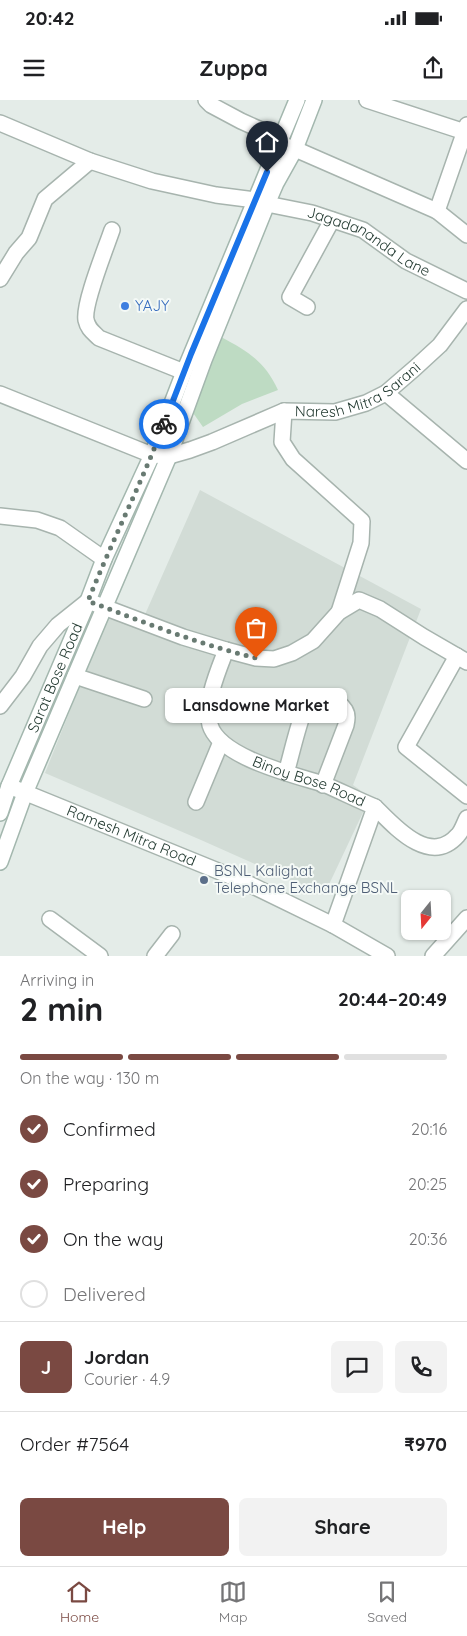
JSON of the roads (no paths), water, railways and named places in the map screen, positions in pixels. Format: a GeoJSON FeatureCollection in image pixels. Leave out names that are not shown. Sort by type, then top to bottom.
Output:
{"type":"FeatureCollection","features":[{"type":"Feature","properties":{"kind":"street","name":"Sarat Bose Road"},"geometry":{"type":"LineString","coordinates":[[0,813],[9,786],[104,559],[152,455],[184,372],[261,202],[297,100]]}},
{"type":"Feature","properties":{"kind":"street"},"geometry":{"type":"LineString","coordinates":[[0,862],[25,792],[169,456],[261,202],[276,183],[295,149],[314,100]]}},
{"type":"Feature","properties":{"kind":"street"},"geometry":{"type":"LineString","coordinates":[[367,100],[466,128],[437,211]]}},
{"type":"Feature","properties":{"kind":"street"},"geometry":{"type":"LineString","coordinates":[[210,102],[240,121],[261,130],[269,138],[280,144],[437,211],[467,235]]}},
{"type":"Feature","properties":{"kind":"street","name":"Jagadananda Lane"},"geometry":{"type":"LineString","coordinates":[[0,123],[90,161],[152,181],[312,213],[362,230],[406,261],[467,291]]}},
{"type":"Feature","properties":{"kind":"street"},"geometry":{"type":"LineString","coordinates":[[0,279],[16,253],[29,238],[45,199],[90,161]]}},
{"type":"Feature","properties":{"kind":"street"},"geometry":{"type":"LineString","coordinates":[[307,307],[290,297],[332,220]]}},
{"type":"Feature","properties":{"kind":"street"},"geometry":{"type":"LineString","coordinates":[[112,230],[89,296],[85,318],[89,330],[100,338],[184,372]]}},
{"type":"Feature","properties":{"kind":"street","name":"Naresh Mitra Sarani"},"geometry":{"type":"LineString","coordinates":[[169,456],[212,442],[284,411],[336,412],[366,403],[386,393],[440,345],[467,309]]}},
{"type":"Feature","properties":{"kind":"street"},"geometry":{"type":"LineString","coordinates":[[386,393],[467,462]]}},
{"type":"Feature","properties":{"kind":"street"},"geometry":{"type":"LineString","coordinates":[[0,394],[152,455],[169,456]]}},
{"type":"Feature","properties":{"kind":"street"},"geometry":{"type":"LineString","coordinates":[[284,411],[282,442],[293,459],[362,521],[361,542],[339,612]]}},
{"type":"Feature","properties":{"kind":"street"},"geometry":{"type":"LineString","coordinates":[[0,516],[37,520],[60,528],[104,559]]}},
{"type":"Feature","properties":{"kind":"street"},"geometry":{"type":"LineString","coordinates":[[0,705],[22,676],[40,646],[71,614],[88,601],[183,637],[256,658],[274,658],[292,653],[313,641],[339,612],[359,600],[380,609],[424,638],[462,659],[406,747],[467,796]]}},
{"type":"Feature","properties":{"kind":"street"},"geometry":{"type":"LineString","coordinates":[[196,802],[221,742],[210,725],[210,703],[226,650]]}},
{"type":"Feature","properties":{"kind":"street"},"geometry":{"type":"LineString","coordinates":[[75,676],[144,699]]}},
{"type":"Feature","properties":{"kind":"street"},"geometry":{"type":"LineString","coordinates":[[286,773],[302,716],[309,701],[316,697],[324,697],[333,700],[341,706],[346,711],[347,716],[346,725],[323,784]]}},
{"type":"Feature","properties":{"kind":"street","name":"Binoy Bose Road"},"geometry":{"type":"LineString","coordinates":[[221,742],[231,750],[286,773],[341,791],[375,807],[334,925]]}},
{"type":"Feature","properties":{"kind":"street","name":"Ramesh Mitra Road"},"geometry":{"type":"LineString","coordinates":[[9,786],[245,882],[334,925],[387,956]]}},
{"type":"Feature","properties":{"kind":"street"},"geometry":{"type":"LineString","coordinates":[[375,807],[415,843],[434,848],[447,844],[453,839],[467,818]]}},
{"type":"Feature","properties":{"kind":"street"},"geometry":{"type":"LineString","coordinates":[[433,956],[467,918]]}},
{"type":"Feature","properties":{"kind":"street"},"geometry":{"type":"LineString","coordinates":[[50,919],[100,956]]}},
{"type":"Feature","properties":{"kind":"street"},"geometry":{"type":"LineString","coordinates":[[156,956],[172,934]]}},
{"type":"Feature","properties":{"kind":"place","name":"YAJY"},"geometry":{"type":"Point","coordinates":[125,306]}},
{"type":"Feature","properties":{"kind":"place","name":"Lansdowne Market"},"geometry":{"type":"Point","coordinates":[256,658]}},
{"type":"Feature","properties":{"kind":"place","name":"BSNL Kalighat Telephone Exchange BSNL"},"geometry":{"type":"Point","coordinates":[204,880]}}]}
